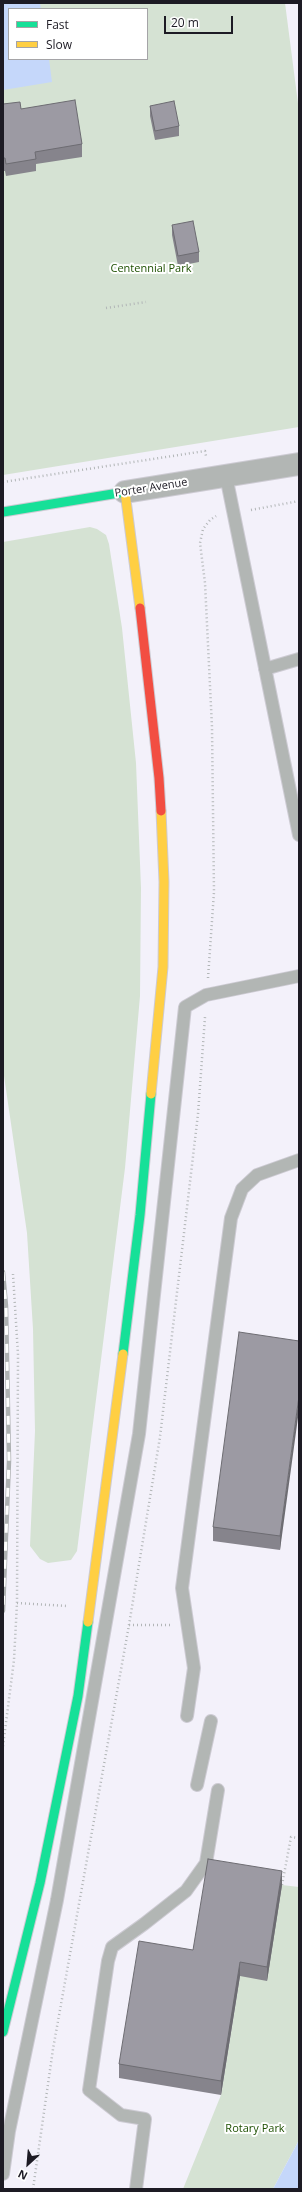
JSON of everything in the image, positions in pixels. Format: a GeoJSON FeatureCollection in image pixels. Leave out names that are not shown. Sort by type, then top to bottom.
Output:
{"type":"FeatureCollection","features":[{"type":"Feature","properties":{"kind":"main road","name":"Porter Avenue"},"geometry":{"type":"LineString","coordinates":[[3,512],[125,492]]}},
{"type":"Feature","properties":{"kind":"main road"},"geometry":{"type":"LineString","coordinates":[[3,2032],[40,1883],[78,1696],[140,1215],[163,967],[164,882],[160,778],[145,642],[125,492]]}},
{"type":"Feature","properties":{"kind":"street","name":"Porter Avenue"},"geometry":{"type":"LineString","coordinates":[[125,492],[299,464]]}},
{"type":"Feature","properties":{"kind":"lane"},"geometry":{"type":"LineString","coordinates":[[226,476],[299,835]]}},
{"type":"Feature","properties":{"kind":"lane"},"geometry":{"type":"LineString","coordinates":[[265,669],[299,659]]}},
{"type":"Feature","properties":{"kind":"lane"},"geometry":{"type":"LineString","coordinates":[[3,2174],[11,2123],[57,1900],[139,1434],[185,1007],[206,995],[299,976]]}},
{"type":"Feature","properties":{"kind":"lane"},"geometry":{"type":"LineString","coordinates":[[187,1716],[194,1668],[182,1588],[231,1218],[242,1189],[257,1175],[299,1160]]}},
{"type":"Feature","properties":{"kind":"lane"},"geometry":{"type":"LineString","coordinates":[[197,1785],[211,1721]]}},
{"type":"Feature","properties":{"kind":"lane"},"geometry":{"type":"LineString","coordinates":[[136,2189],[145,2119],[121,2115],[89,2090],[108,1961],[112,1947],[186,1891],[206,1863],[218,1790]]}},
{"type":"Feature","properties":{"kind":"path"},"geometry":{"type":"LineString","coordinates":[[106,308],[146,302]]}},
{"type":"Feature","properties":{"kind":"path"},"geometry":{"type":"LineString","coordinates":[[3,482],[205,451],[206,455]]}},
{"type":"Feature","properties":{"kind":"path"},"geometry":{"type":"LineString","coordinates":[[248,511],[299,501]]}},
{"type":"Feature","properties":{"kind":"path"},"geometry":{"type":"LineString","coordinates":[[3,1746],[14,1660],[16,1603],[18,1355],[13,1274]]}},
{"type":"Feature","properties":{"kind":"path"},"geometry":{"type":"LineString","coordinates":[[16,1603],[90,1608]]}},
{"type":"Feature","properties":{"kind":"path"},"geometry":{"type":"LineString","coordinates":[[129,1625],[160,1625]]}},
{"type":"Feature","properties":{"kind":"path"},"geometry":{"type":"LineString","coordinates":[[282,1885],[291,1837],[299,1838]]}},
{"type":"Feature","properties":{"kind":"green space","name":"Centennial Park"},"geometry":{"type":"Polygon","coordinates":[[[3,3],[285,3],[299,111],[299,427],[3,475],[3,3]]]}},
{"type":"Feature","properties":{"kind":"green space"},"geometry":{"type":"Polygon","coordinates":[[[90,527],[97,529],[106,535],[109,544],[122,628],[136,763],[141,888],[140,996],[125,1168],[77,1551],[71,1560],[48,1563],[40,1559],[30,1546],[35,1431],[33,1329],[27,1233],[3,1069],[3,542],[90,527]]]}},
{"type":"Feature","properties":{"kind":"green space","name":"Rotary Park"},"geometry":{"type":"Polygon","coordinates":[[[282,1885],[299,1887],[299,2140],[273,2189],[183,2189],[221,2095],[240,1976],[282,1885]]]}},
{"type":"Feature","properties":{"kind":"water"},"geometry":{"type":"Polygon","coordinates":[[[3,3],[40,3],[41,8],[8,8],[8,60],[49,60],[52,82],[3,90],[3,3]]]}},
{"type":"Feature","properties":{"kind":"water"},"geometry":{"type":"Polygon","coordinates":[[[299,2140],[299,2189],[273,2189],[298,2142],[299,2140]]]}},
{"type":"Feature","properties":{"kind":"building"},"geometry":{"type":"Polygon","coordinates":[[[75,100],[82,144],[35,152],[36,159],[6,164],[5,158],[3,158],[3,104],[20,102],[21,109],[75,100]]]}},
{"type":"Feature","properties":{"kind":"building"},"geometry":{"type":"Polygon","coordinates":[[[174,101],[179,126],[155,131],[150,106],[174,101]]]}},
{"type":"Feature","properties":{"kind":"building"},"geometry":{"type":"Polygon","coordinates":[[[193,221],[199,252],[178,256],[172,225],[193,221]]]}},
{"type":"Feature","properties":{"kind":"building"},"geometry":{"type":"Polygon","coordinates":[[[239,1332],[299,1341],[299,1396],[280,1536],[213,1527],[239,1332]]]}},
{"type":"Feature","properties":{"kind":"building"},"geometry":{"type":"Polygon","coordinates":[[[208,1859],[282,1871],[267,1967],[240,1962],[221,2081],[119,2064],[139,1941],[193,1950],[208,1859]]]}},
{"type":"Feature","properties":{"kind":"railway"},"geometry":{"type":"LineString","coordinates":[[3,1272],[6,1306],[9,1461],[3,1611]]}},
{"type":"Feature","properties":{"kind":"traffic: fast"},"geometry":{"type":"LineString","coordinates":[[3,512],[125,492]]}},
{"type":"Feature","properties":{"kind":"traffic: fast"},"geometry":{"type":"LineString","coordinates":[[123,1354],[140,1215],[151,1094]]}},
{"type":"Feature","properties":{"kind":"traffic: fast"},"geometry":{"type":"LineString","coordinates":[[3,2032],[40,1883],[78,1696],[88,1622]]}},
{"type":"Feature","properties":{"kind":"traffic: slow"},"geometry":{"type":"LineString","coordinates":[[125,492],[140,608]]}},
{"type":"Feature","properties":{"kind":"traffic: slow"},"geometry":{"type":"LineString","coordinates":[[151,1094],[163,967],[164,882],[161,811]]}},
{"type":"Feature","properties":{"kind":"traffic: slow"},"geometry":{"type":"LineString","coordinates":[[88,1622],[123,1354]]}},
{"type":"Feature","properties":{"kind":"traffic: jam"},"geometry":{"type":"LineString","coordinates":[[140,608],[159,778],[161,811]]}}]}
